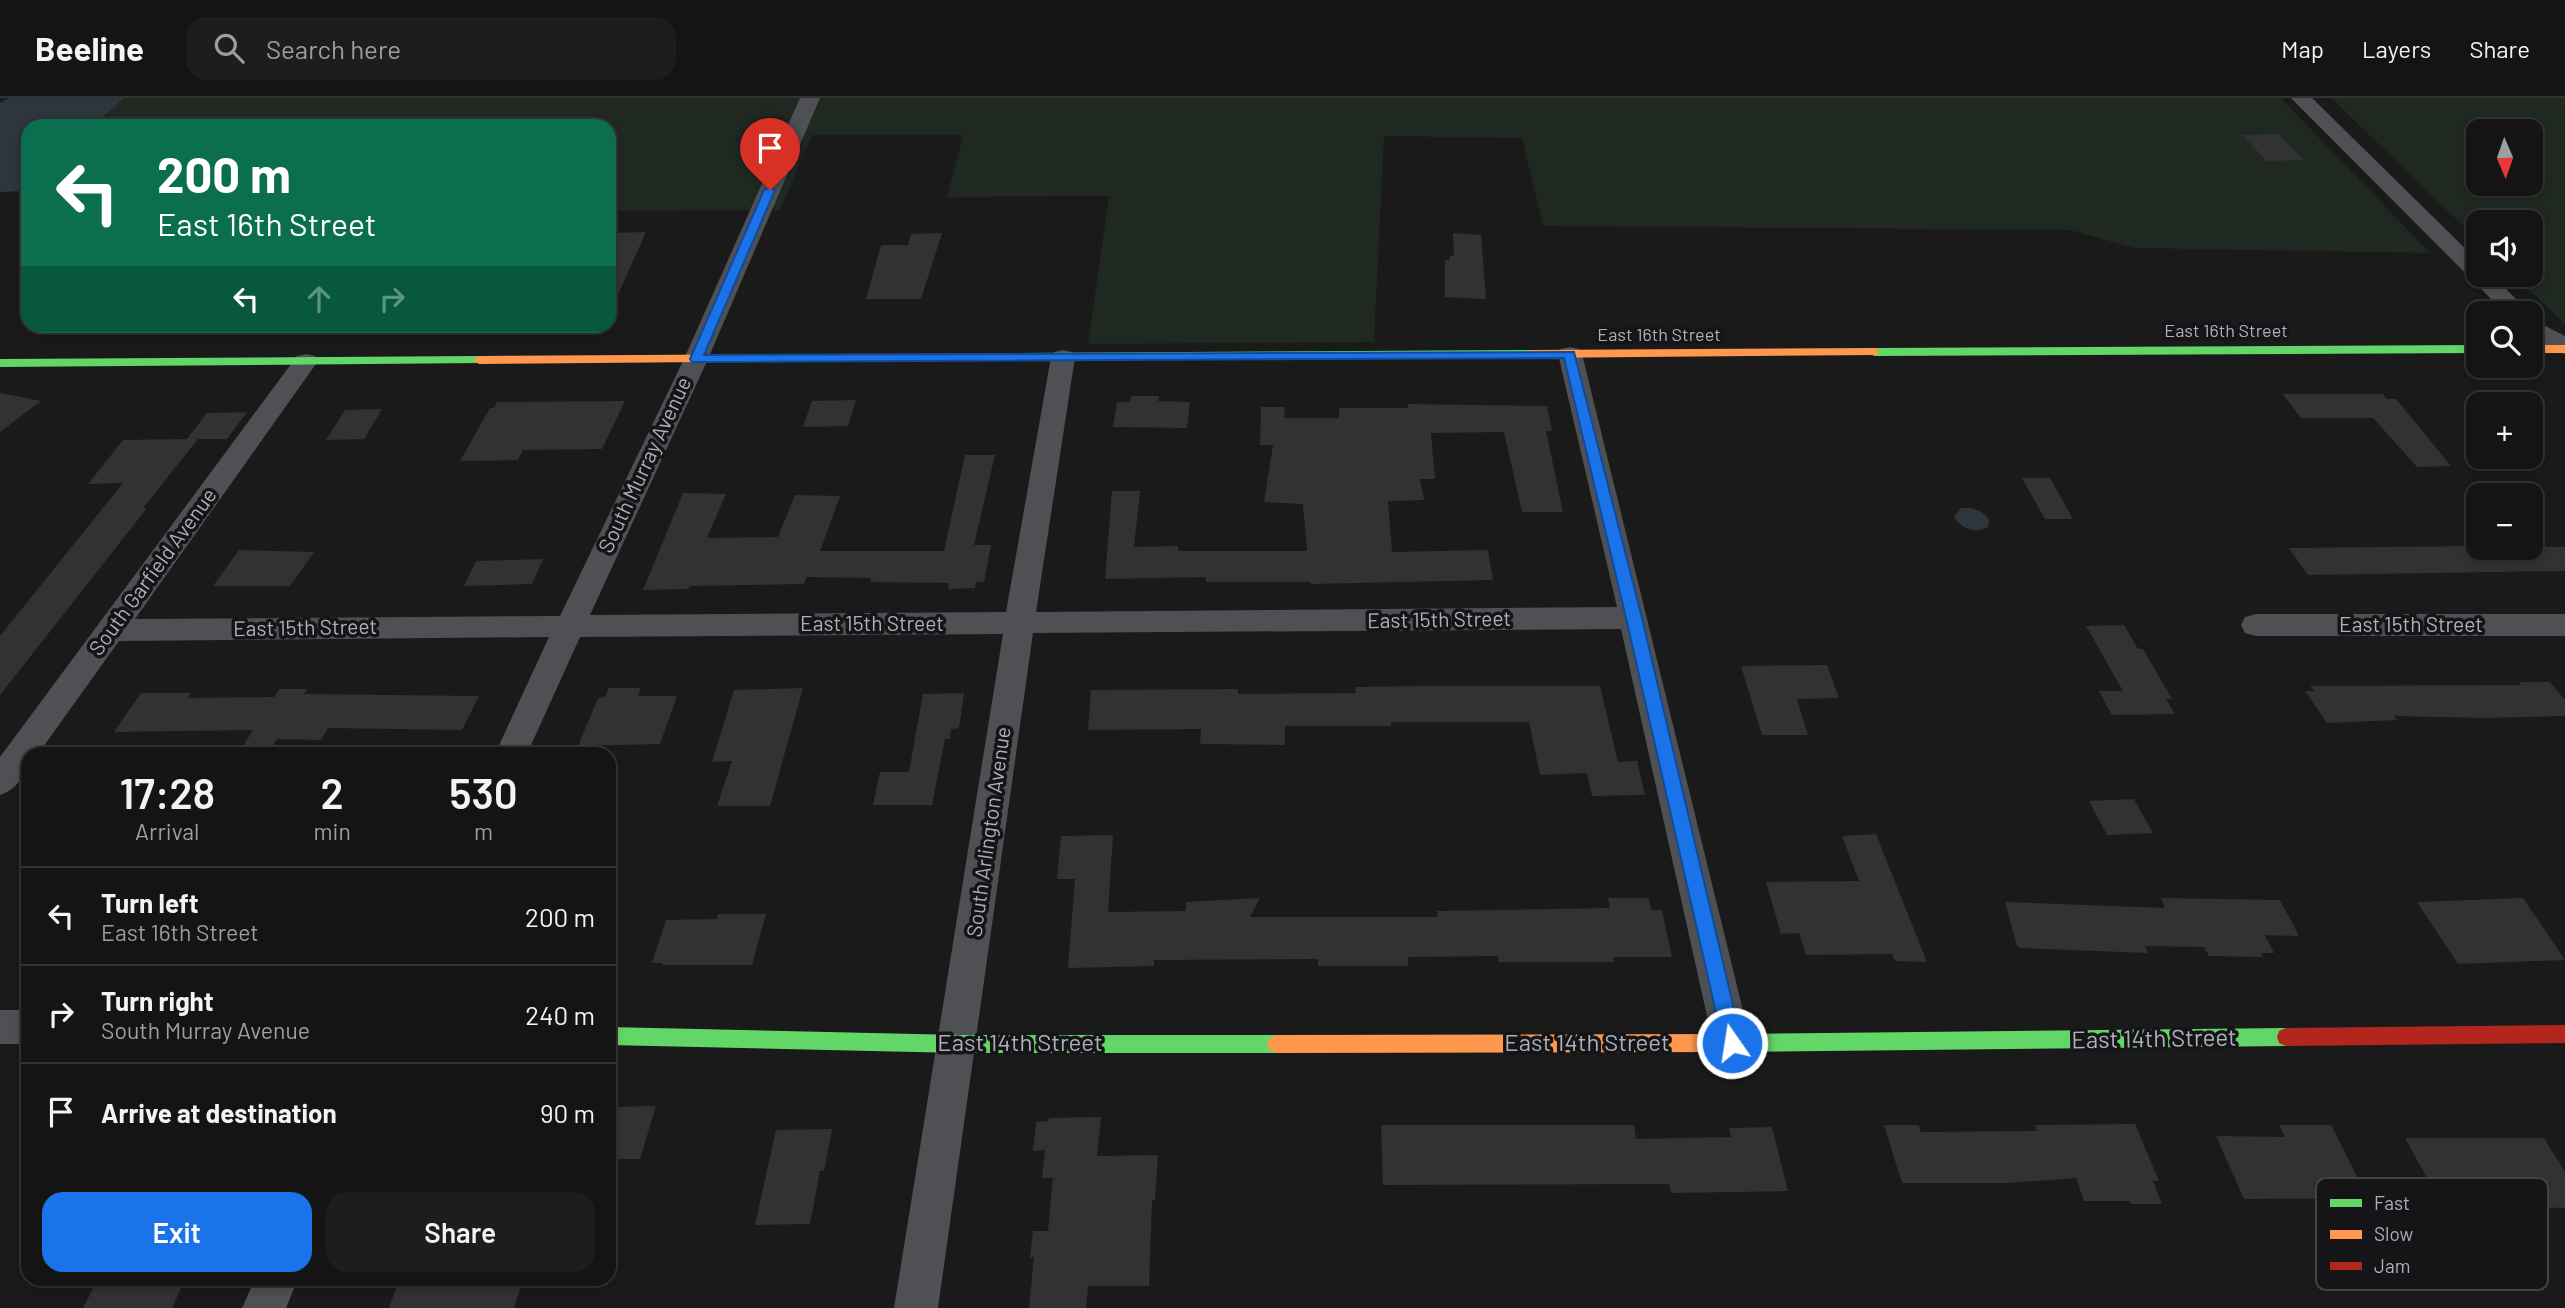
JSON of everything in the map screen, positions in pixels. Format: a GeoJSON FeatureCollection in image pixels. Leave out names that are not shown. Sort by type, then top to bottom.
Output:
{"type":"FeatureCollection","features":[{"type":"Feature","properties":{"kind":"street","name":"South Murray Avenue"},"geometry":{"type":"LineString","coordinates":[[514,747],[636,482],[696,359],[810,98]]}},
{"type":"Feature","properties":{"kind":"street"},"geometry":{"type":"LineString","coordinates":[[2301,98],[2466,261]]}},
{"type":"Feature","properties":{"kind":"street"},"geometry":{"type":"LineString","coordinates":[[2492,287],[2506,301]]}},
{"type":"Feature","properties":{"kind":"street"},"geometry":{"type":"LineString","coordinates":[[2543,334],[2565,348]]}},
{"type":"Feature","properties":{"kind":"street"},"geometry":{"type":"LineString","coordinates":[[2543,349],[2565,348]]}},
{"type":"Feature","properties":{"kind":"street","name":"East 16th Street"},"geometry":{"type":"LineString","coordinates":[[0,363],[2466,349]]}},
{"type":"Feature","properties":{"kind":"street"},"geometry":{"type":"LineString","coordinates":[[1570,354],[1732,1043]]}},
{"type":"Feature","properties":{"kind":"street","name":"South Arlington Avenue"},"geometry":{"type":"LineString","coordinates":[[916,1308],[959,1044],[1020,624],[1063,357]]}},
{"type":"Feature","properties":{"kind":"street","name":"South Garfield Avenue"},"geometry":{"type":"LineString","coordinates":[[25,747],[306,361]]}},
{"type":"Feature","properties":{"kind":"street","name":"East 15th Street"},"geometry":{"type":"LineString","coordinates":[[110,630],[1634,618]]}},
{"type":"Feature","properties":{"kind":"street","name":"East 15th Street"},"geometry":{"type":"LineString","coordinates":[[2256,625],[2565,625]]}},
{"type":"Feature","properties":{"kind":"street","name":"South Garfield Avenue"},"geometry":{"type":"LineString","coordinates":[[0,782],[21,753]]}},
{"type":"Feature","properties":{"kind":"street"},"geometry":{"type":"LineString","coordinates":[[0,1027],[21,1027]]}},
{"type":"Feature","properties":{"kind":"street","name":"East 14th Street"},"geometry":{"type":"LineString","coordinates":[[616,1036],[959,1044],[1732,1043],[2565,1034]]}},
{"type":"Feature","properties":{"kind":"street"},"geometry":{"type":"LineString","coordinates":[[264,1308],[273,1286]]}},
{"type":"Feature","properties":{"kind":"shaded area"},"geometry":{"type":"Polygon","coordinates":[[[9,98],[124,98],[101,119],[21,119],[21,191],[0,192],[0,103],[9,98]]]}},
{"type":"Feature","properties":{"kind":"shaded area"},"geometry":{"type":"Polygon","coordinates":[[[124,98],[2281,98],[2430,253],[2134,248],[2070,230],[1543,226],[1522,138],[1384,136],[1374,342],[1088,344],[1109,196],[947,197],[963,135],[812,135],[780,210],[616,211],[616,119],[101,119],[124,98]]]}},
{"type":"Feature","properties":{"kind":"shaded area"},"geometry":{"type":"Polygon","coordinates":[[[2331,98],[2565,98],[2565,324],[2526,287],[2543,287],[2543,210],[2466,210],[2466,228],[2331,98]]]}},
{"type":"Feature","properties":{"kind":"shaded area"},"geometry":{"type":"Polygon","coordinates":[[[1961,508],[1984,514],[1989,520],[1988,527],[1974,530],[1961,525],[1954,517],[1961,508]]]}},
{"type":"Feature","properties":{"kind":"building"},"geometry":{"type":"Polygon","coordinates":[[[2278,134],[2304,160],[2267,161],[2242,135],[2278,134]]]}},
{"type":"Feature","properties":{"kind":"building"},"geometry":{"type":"Polygon","coordinates":[[[646,232],[616,299],[616,233],[646,232]]]}},
{"type":"Feature","properties":{"kind":"building"},"geometry":{"type":"Polygon","coordinates":[[[942,233],[921,299],[866,299],[881,245],[908,245],[911,234],[942,233]]]}},
{"type":"Feature","properties":{"kind":"building"},"geometry":{"type":"Polygon","coordinates":[[[1453,233],[1481,235],[1486,299],[1445,297],[1445,260],[1454,256],[1453,233]]]}},
{"type":"Feature","properties":{"kind":"building"},"geometry":{"type":"Polygon","coordinates":[[[0,393],[41,401],[0,432],[0,393]]]}},
{"type":"Feature","properties":{"kind":"building"},"geometry":{"type":"Polygon","coordinates":[[[2283,394],[2383,394],[2387,399],[2396,399],[2451,466],[2417,467],[2373,418],[2301,418],[2283,394]]]}},
{"type":"Feature","properties":{"kind":"building"},"geometry":{"type":"Polygon","coordinates":[[[1131,396],[1159,396],[1158,401],[1190,402],[1187,428],[1113,427],[1117,402],[1130,402],[1131,396]]]}},
{"type":"Feature","properties":{"kind":"building"},"geometry":{"type":"Polygon","coordinates":[[[856,400],[848,426],[803,427],[812,401],[856,400]]]}},
{"type":"Feature","properties":{"kind":"building"},"geometry":{"type":"Polygon","coordinates":[[[625,401],[602,449],[523,450],[518,460],[460,461],[490,408],[494,408],[497,402],[625,401]]]}},
{"type":"Feature","properties":{"kind":"building"},"geometry":{"type":"Polygon","coordinates":[[[1408,404],[1547,406],[1552,431],[1546,431],[1563,512],[1522,512],[1504,432],[1431,433],[1435,479],[1420,479],[1424,500],[1388,501],[1392,552],[1488,550],[1493,580],[1311,584],[1206,582],[1206,577],[1105,579],[1112,491],[1140,491],[1134,547],[1178,546],[1178,551],[1307,551],[1303,504],[1264,502],[1273,445],[1260,445],[1261,407],[1285,407],[1284,418],[1339,418],[1339,408],[1408,408],[1408,404]]]}},
{"type":"Feature","properties":{"kind":"building"},"geometry":{"type":"Polygon","coordinates":[[[382,409],[364,439],[326,440],[345,410],[382,409]]]}},
{"type":"Feature","properties":{"kind":"building"},"geometry":{"type":"Polygon","coordinates":[[[247,412],[227,439],[198,439],[0,695],[0,636],[123,483],[88,484],[123,440],[187,439],[207,413],[247,412]]]}},
{"type":"Feature","properties":{"kind":"building"},"geometry":{"type":"Polygon","coordinates":[[[965,455],[995,455],[974,545],[991,545],[984,582],[976,582],[975,588],[948,589],[949,583],[870,582],[871,578],[806,577],[804,584],[690,586],[688,589],[643,590],[683,493],[726,494],[707,538],[778,537],[795,495],[840,496],[820,551],[944,551],[965,455]]]}},
{"type":"Feature","properties":{"kind":"building"},"geometry":{"type":"Polygon","coordinates":[[[2022,478],[2050,478],[2073,519],[2045,519],[2022,478]]]}},
{"type":"Feature","properties":{"kind":"building"},"geometry":{"type":"Polygon","coordinates":[[[2466,546],[2466,560],[2543,560],[2543,547],[2565,547],[2565,571],[2308,575],[2289,548],[2466,546]]]}},
{"type":"Feature","properties":{"kind":"building"},"geometry":{"type":"Polygon","coordinates":[[[239,550],[314,552],[290,586],[213,586],[239,550]]]}},
{"type":"Feature","properties":{"kind":"building"},"geometry":{"type":"Polygon","coordinates":[[[543,559],[532,584],[464,586],[476,561],[543,559]]]}},
{"type":"Feature","properties":{"kind":"building"},"geometry":{"type":"Polygon","coordinates":[[[2124,625],[2138,649],[2143,649],[2172,699],[2166,699],[2175,714],[2112,715],[2099,691],[2123,691],[2086,626],[2124,625]]]}},
{"type":"Feature","properties":{"kind":"building"},"geometry":{"type":"Polygon","coordinates":[[[1827,665],[1839,698],[1797,699],[1808,735],[1762,735],[1741,666],[1827,665]]]}},
{"type":"Feature","properties":{"kind":"building"},"geometry":{"type":"Polygon","coordinates":[[[2519,682],[2550,682],[2565,700],[2565,716],[2394,716],[2397,720],[2327,723],[2305,691],[2315,691],[2310,686],[2521,685],[2519,682]]]}},
{"type":"Feature","properties":{"kind":"building"},"geometry":{"type":"Polygon","coordinates":[[[1600,686],[1618,762],[1637,761],[1645,795],[1592,796],[1587,773],[1540,775],[1529,722],[1391,722],[1391,726],[1285,726],[1285,745],[1200,744],[1201,729],[1088,730],[1091,690],[1238,689],[1238,694],[1356,693],[1355,687],[1600,686]]]}},
{"type":"Feature","properties":{"kind":"building"},"geometry":{"type":"Polygon","coordinates":[[[609,688],[641,688],[638,696],[677,696],[660,744],[578,746],[598,698],[605,697],[609,688]]]}},
{"type":"Feature","properties":{"kind":"building"},"geometry":{"type":"Polygon","coordinates":[[[803,688],[770,806],[717,806],[732,761],[712,762],[734,690],[803,688]]]}},
{"type":"Feature","properties":{"kind":"building"},"geometry":{"type":"Polygon","coordinates":[[[279,689],[307,689],[304,694],[479,696],[462,730],[328,728],[321,740],[277,739],[272,747],[242,747],[253,730],[114,732],[141,693],[191,693],[188,698],[274,697],[279,689]]]}},
{"type":"Feature","properties":{"kind":"building"},"geometry":{"type":"Polygon","coordinates":[[[964,693],[959,728],[951,729],[950,739],[945,739],[932,805],[873,805],[880,772],[909,772],[923,694],[964,693]]]}},
{"type":"Feature","properties":{"kind":"building"},"geometry":{"type":"Polygon","coordinates":[[[2134,799],[2153,833],[2107,835],[2089,801],[2134,799]]]}},
{"type":"Feature","properties":{"kind":"building"},"geometry":{"type":"Polygon","coordinates":[[[1876,834],[1927,962],[1895,961],[1892,954],[1806,955],[1799,933],[1781,934],[1766,882],[1859,881],[1842,836],[1876,834]]]}},
{"type":"Feature","properties":{"kind":"building"},"geometry":{"type":"Polygon","coordinates":[[[1113,835],[1108,912],[1186,911],[1186,902],[1260,898],[1250,917],[1438,917],[1437,911],[1610,908],[1608,898],[1649,898],[1651,910],[1662,910],[1672,957],[1613,957],[1614,962],[1499,962],[1498,956],[1408,957],[1408,966],[1318,966],[1318,959],[1154,960],[1154,966],[1068,968],[1075,879],[1057,879],[1061,836],[1113,835]]]}},
{"type":"Feature","properties":{"kind":"building"},"geometry":{"type":"Polygon","coordinates":[[[2161,898],[2280,900],[2299,936],[2265,935],[2274,953],[2261,953],[2263,957],[2209,956],[2204,947],[2145,946],[2148,953],[2020,948],[2017,946],[2005,902],[2165,908],[2161,898]]]}},
{"type":"Feature","properties":{"kind":"building"},"geometry":{"type":"Polygon","coordinates":[[[2523,898],[2565,960],[2458,964],[2417,902],[2523,898]]]}},
{"type":"Feature","properties":{"kind":"building"},"geometry":{"type":"Polygon","coordinates":[[[718,914],[766,914],[752,965],[652,963],[666,920],[717,919],[718,914]]]}},
{"type":"Feature","properties":{"kind":"building"},"geometry":{"type":"Polygon","coordinates":[[[656,1106],[640,1159],[616,1159],[616,1107],[656,1106]]]}},
{"type":"Feature","properties":{"kind":"building"},"geometry":{"type":"Polygon","coordinates":[[[1101,1117],[1097,1156],[1158,1155],[1155,1200],[1152,1200],[1149,1286],[1088,1286],[1086,1308],[1029,1308],[1034,1257],[1030,1258],[1033,1231],[1048,1231],[1053,1178],[1042,1178],[1045,1150],[1033,1151],[1036,1122],[1048,1121],[1049,1118],[1101,1117]]]}},
{"type":"Feature","properties":{"kind":"building"},"geometry":{"type":"Polygon","coordinates":[[[2135,1124],[2159,1181],[2153,1181],[2162,1204],[2084,1201],[2076,1178],[2008,1183],[1902,1183],[1884,1125],[1919,1125],[1921,1132],[2037,1131],[2035,1125],[2135,1124]]]}},
{"type":"Feature","properties":{"kind":"building"},"geometry":{"type":"Polygon","coordinates":[[[1381,1125],[1634,1125],[1636,1139],[1731,1137],[1729,1128],[1772,1127],[1788,1191],[1671,1193],[1669,1184],[1383,1185],[1381,1125]]]}},
{"type":"Feature","properties":{"kind":"building"},"geometry":{"type":"Polygon","coordinates":[[[2279,1125],[2331,1125],[2358,1178],[2316,1178],[2316,1198],[2244,1199],[2216,1136],[2285,1137],[2279,1125]]]}},
{"type":"Feature","properties":{"kind":"building"},"geometry":{"type":"Polygon","coordinates":[[[832,1129],[824,1171],[820,1171],[810,1224],[755,1225],[776,1130],[832,1129]]]}},
{"type":"Feature","properties":{"kind":"building"},"geometry":{"type":"Polygon","coordinates":[[[2405,1138],[2544,1138],[2565,1172],[2565,1208],[2548,1208],[2548,1178],[2427,1178],[2405,1138]]]}},
{"type":"Feature","properties":{"kind":"building"},"geometry":{"type":"Polygon","coordinates":[[[94,1286],[182,1286],[172,1308],[83,1308],[94,1286]]]}},
{"type":"Feature","properties":{"kind":"building"},"geometry":{"type":"Polygon","coordinates":[[[397,1286],[521,1286],[514,1308],[389,1308],[397,1286]]]}},
{"type":"Feature","properties":{"kind":"traffic: fast"},"geometry":{"type":"LineString","coordinates":[[1874,352],[2466,349]]}},
{"type":"Feature","properties":{"kind":"traffic: fast"},"geometry":{"type":"LineString","coordinates":[[1017,357],[1530,354]]}},
{"type":"Feature","properties":{"kind":"traffic: fast"},"geometry":{"type":"LineString","coordinates":[[0,363],[479,360]]}},
{"type":"Feature","properties":{"kind":"traffic: fast"},"geometry":{"type":"LineString","coordinates":[[616,1036],[959,1044],[1277,1044]]}},
{"type":"Feature","properties":{"kind":"traffic: fast"},"geometry":{"type":"LineString","coordinates":[[1726,1043],[2286,1037]]}},
{"type":"Feature","properties":{"kind":"traffic: slow"},"geometry":{"type":"LineString","coordinates":[[2543,349],[2565,349]]}},
{"type":"Feature","properties":{"kind":"traffic: slow"},"geometry":{"type":"LineString","coordinates":[[1530,354],[1874,352]]}},
{"type":"Feature","properties":{"kind":"traffic: slow"},"geometry":{"type":"LineString","coordinates":[[479,360],[811,358]]}},
{"type":"Feature","properties":{"kind":"traffic: slow"},"geometry":{"type":"LineString","coordinates":[[1277,1044],[1726,1043]]}},
{"type":"Feature","properties":{"kind":"traffic: jam"},"geometry":{"type":"LineString","coordinates":[[811,358],[1017,357]]}},
{"type":"Feature","properties":{"kind":"traffic: jam"},"geometry":{"type":"LineString","coordinates":[[2286,1037],[2565,1034]]}},
{"type":"Feature","properties":{"kind":"route"},"geometry":{"type":"LineString","coordinates":[[770,190],[696,359],[1570,354],[1732,1043]]}}]}
